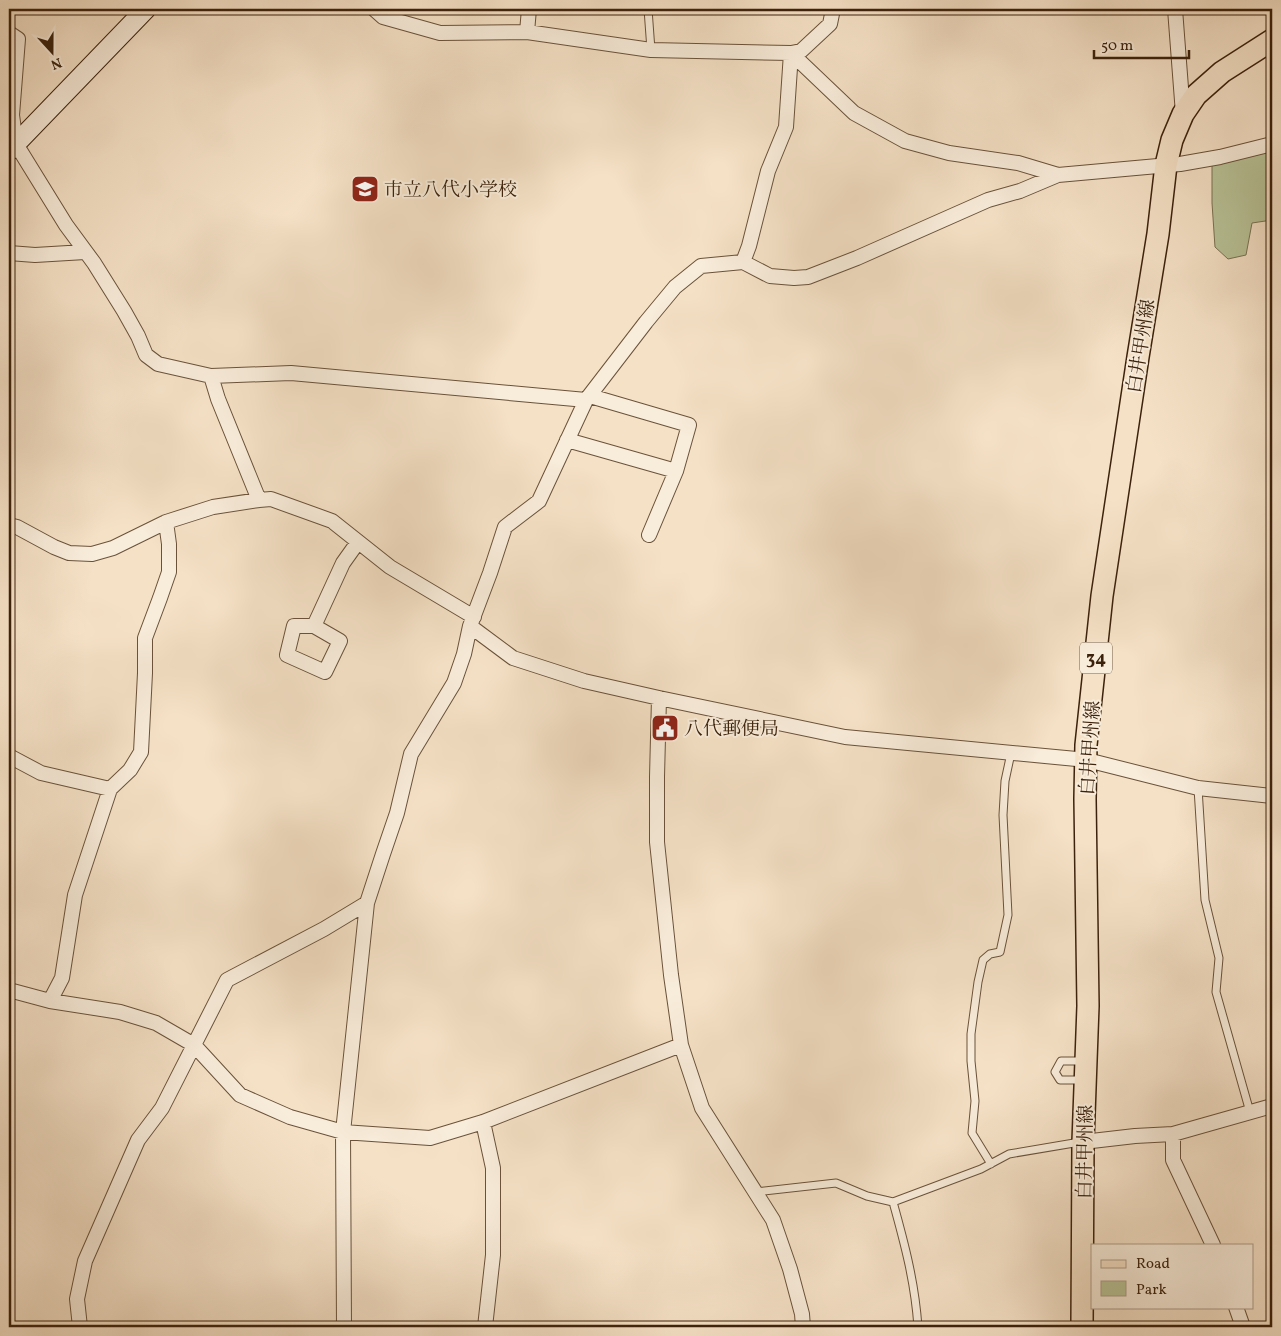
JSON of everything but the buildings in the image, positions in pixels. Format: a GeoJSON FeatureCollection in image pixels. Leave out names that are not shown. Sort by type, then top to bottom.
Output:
{"type":"FeatureCollection","features":[{"type":"Feature","properties":{"kind":"main road","name":"白井甲州線"},"geometry":{"type":"LineString","coordinates":[[1082,1327],[1083,1142],[1088,1006],[1086,745],[1102,596],[1158,234],[1166,165],[1172,140],[1183,114],[1196,95],[1222,72],[1272,40]]}},
{"type":"Feature","properties":{"kind":"street"},"geometry":{"type":"LineString","coordinates":[[13,148],[146,9]]}},
{"type":"Feature","properties":{"kind":"street"},"geometry":{"type":"LineString","coordinates":[[374,9],[383,17],[440,34],[527,32],[651,50],[791,53],[800,51],[830,24],[834,9]]}},
{"type":"Feature","properties":{"kind":"street"},"geometry":{"type":"LineString","coordinates":[[527,32],[529,9]]}},
{"type":"Feature","properties":{"kind":"street"},"geometry":{"type":"LineString","coordinates":[[1175,9],[1183,114]]}},
{"type":"Feature","properties":{"kind":"street"},"geometry":{"type":"LineString","coordinates":[[9,33],[18,39],[12,114],[13,148],[86,252],[138,336],[146,355],[158,364],[211,376],[291,373],[588,398],[688,426],[676,471],[649,535]]}},
{"type":"Feature","properties":{"kind":"street"},"geometry":{"type":"LineString","coordinates":[[791,53],[854,113],[905,141],[949,153],[1018,163],[1058,175]]}},
{"type":"Feature","properties":{"kind":"street"},"geometry":{"type":"LineString","coordinates":[[743,262],[749,246],[768,171],[786,126],[791,53]]}},
{"type":"Feature","properties":{"kind":"street"},"geometry":{"type":"LineString","coordinates":[[344,1327],[343,1132],[367,904],[397,813],[411,754],[454,683],[472,622],[505,527],[539,501],[588,398],[646,322],[675,287],[701,266],[743,262],[770,276],[808,277],[857,258],[988,200],[1020,191],[1058,175],[1180,164],[1220,157],[1272,144]]}},
{"type":"Feature","properties":{"kind":"street"},"geometry":{"type":"LineString","coordinates":[[9,254],[35,255],[86,252]]}},
{"type":"Feature","properties":{"kind":"street"},"geometry":{"type":"LineString","coordinates":[[211,376],[218,399],[259,500]]}},
{"type":"Feature","properties":{"kind":"street"},"geometry":{"type":"LineString","coordinates":[[567,440],[676,471]]}},
{"type":"Feature","properties":{"kind":"street"},"geometry":{"type":"LineString","coordinates":[[9,525],[17,527],[54,548],[69,553],[92,554],[113,548],[166,522],[213,507],[270,500],[332,522],[390,567],[472,622],[513,658],[584,681],[845,737],[1087,760],[1198,788],[1272,796]]}},
{"type":"Feature","properties":{"kind":"street"},"geometry":{"type":"LineString","coordinates":[[50,1001],[62,978],[76,895],[110,788],[130,770],[141,752],[145,673],[144,638],[169,572],[169,544],[166,522]]}},
{"type":"Feature","properties":{"kind":"street"},"geometry":{"type":"LineString","coordinates":[[314,626],[343,563],[358,542]]}},
{"type":"Feature","properties":{"kind":"street"},"geometry":{"type":"LineString","coordinates":[[659,698],[657,842],[671,975],[681,1045],[702,1108],[772,1220],[790,1269],[802,1314],[803,1327]]}},
{"type":"Feature","properties":{"kind":"street"},"geometry":{"type":"LineString","coordinates":[[9,756],[41,773],[110,788]]}},
{"type":"Feature","properties":{"kind":"street"},"geometry":{"type":"LineString","coordinates":[[80,1327],[78,1300],[84,1261],[138,1140],[162,1108],[227,980],[367,904]]}},
{"type":"Feature","properties":{"kind":"street"},"geometry":{"type":"LineString","coordinates":[[9,990],[50,1001],[120,1012],[156,1023],[194,1045],[240,1095],[290,1117],[343,1132],[430,1138],[482,1122],[681,1045]]}},
{"type":"Feature","properties":{"kind":"street"},"geometry":{"type":"LineString","coordinates":[[1083,1142],[1173,1134],[1272,1106]]}},
{"type":"Feature","properties":{"kind":"street"},"geometry":{"type":"LineString","coordinates":[[482,1122],[493,1168],[493,1256],[485,1327]]}},
{"type":"Feature","properties":{"kind":"street"},"geometry":{"type":"LineString","coordinates":[[1173,1134],[1173,1160],[1213,1244]]}},
{"type":"Feature","properties":{"kind":"street"},"geometry":{"type":"LineString","coordinates":[[1236,1308],[1242,1327]]}},
{"type":"Feature","properties":{"kind":"lane"},"geometry":{"type":"LineString","coordinates":[[648,9],[651,50]]}},
{"type":"Feature","properties":{"kind":"lane"},"geometry":{"type":"LineString","coordinates":[[991,1164],[972,1133],[975,1101],[971,1060],[971,1034],[983,960],[990,954],[1000,952],[1008,915],[1003,816],[1004,781],[1010,753]]}},
{"type":"Feature","properties":{"kind":"lane"},"geometry":{"type":"LineString","coordinates":[[1198,788],[1205,900],[1219,958],[1216,992],[1250,1112]]}},
{"type":"Feature","properties":{"kind":"lane"},"geometry":{"type":"LineString","coordinates":[[756,1192],[836,1183],[867,1196],[893,1202],[981,1169],[1009,1154],[1083,1142]]}},
{"type":"Feature","properties":{"kind":"lane"},"geometry":{"type":"LineString","coordinates":[[893,1202],[907,1254],[916,1302],[918,1327]]}},
{"type":"Feature","properties":{"kind":"green space"},"geometry":{"type":"Polygon","coordinates":[[[1272,149],[1272,220],[1252,223],[1246,255],[1228,259],[1215,247],[1212,165],[1272,149]]]}},
{"type":"Feature","properties":{"kind":"place","name":"市立八代小学校"},"geometry":{"type":"Point","coordinates":[365,189]}},
{"type":"Feature","properties":{"kind":"place","name":"八代郵便局"},"geometry":{"type":"Point","coordinates":[665,728]}}]}
